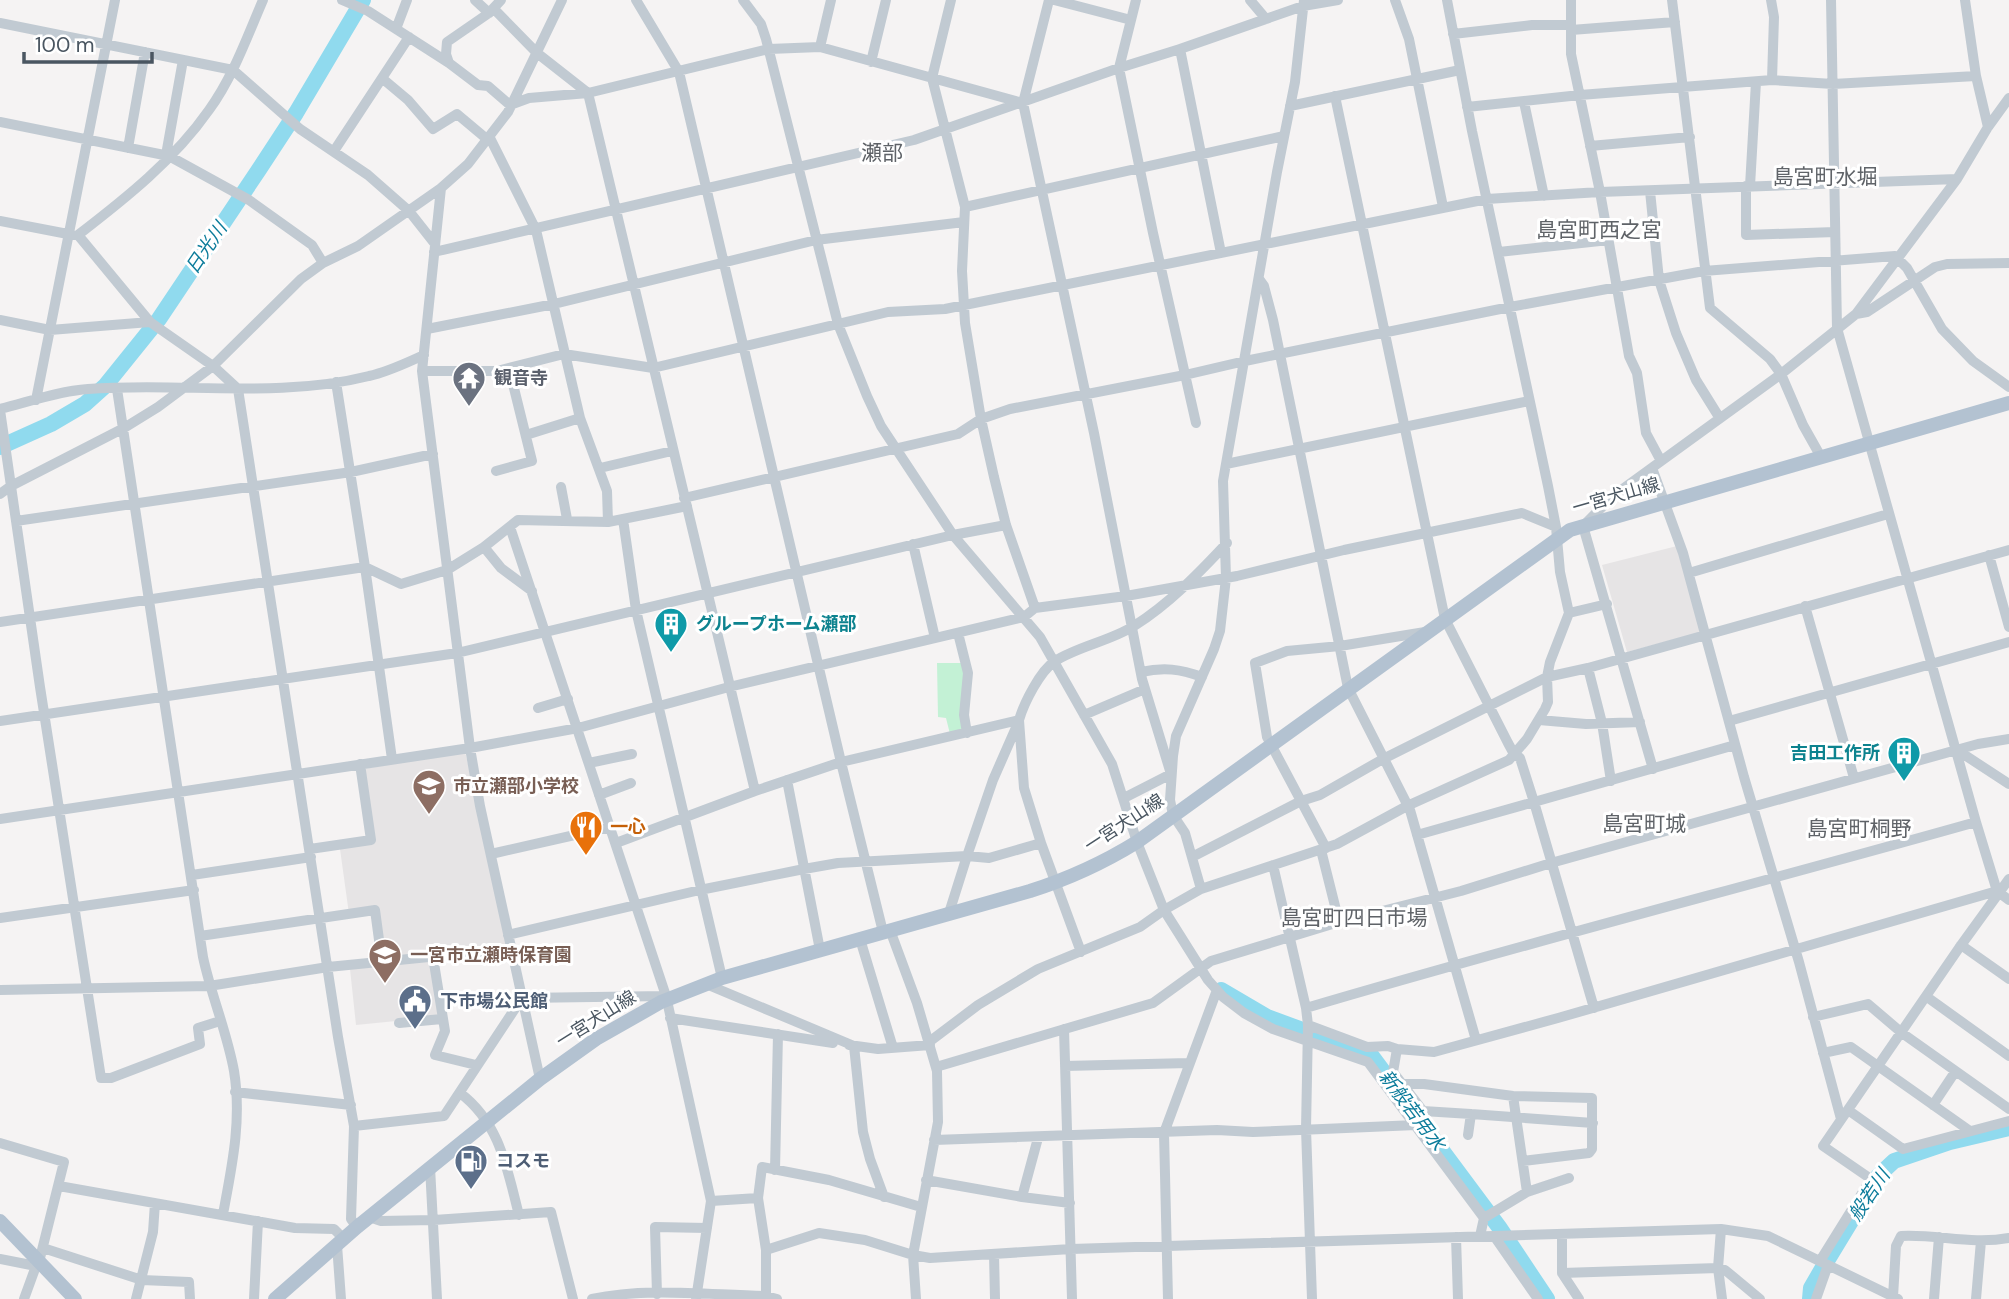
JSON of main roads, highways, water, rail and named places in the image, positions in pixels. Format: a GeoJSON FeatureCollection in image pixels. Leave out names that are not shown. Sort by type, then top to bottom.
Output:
{"type":"FeatureCollection","features":[{"type":"Feature","properties":{"kind":"main road","name":"一宮犬山線"},"geometry":{"type":"LineString","coordinates":[[275,1299],[369,1217],[540,1079],[596,1039],[666,997],[722,978],[1056,883],[1111,858],[1137,842],[1445,619],[1556,533],[2009,403]]}},
{"type":"Feature","properties":{"kind":"main road"},"geometry":{"type":"LineString","coordinates":[[0,1221],[75,1299]]}},
{"type":"Feature","properties":{"kind":"waterway","name":"日光川"},"geometry":{"type":"LineString","coordinates":[[0,447],[51,424],[85,404],[105,386],[159,319],[258,171],[363,0]]}},
{"type":"Feature","properties":{"kind":"waterway","name":"新般若用水"},"geometry":{"type":"LineString","coordinates":[[1221,990],[1267,1017],[1371,1055],[1499,1227],[1547,1299]]}},
{"type":"Feature","properties":{"kind":"waterway","name":"般若川"},"geometry":{"type":"LineString","coordinates":[[1810,1299],[1811,1288],[1879,1175],[1894,1161],[1950,1142],[2009,1128]]}},
{"type":"Feature","properties":{"kind":"place","name":"観音寺"},"geometry":{"type":"Point","coordinates":[469,408]}},
{"type":"Feature","properties":{"kind":"place","name":"グループホーム瀬部"},"geometry":{"type":"Point","coordinates":[671,654]}},
{"type":"Feature","properties":{"kind":"place","name":"吉田工作所"},"geometry":{"type":"Point","coordinates":[1904,783]}},
{"type":"Feature","properties":{"kind":"place","name":"市立瀬部小学校"},"geometry":{"type":"Point","coordinates":[429,816]}},
{"type":"Feature","properties":{"kind":"place","name":"一心"},"geometry":{"type":"Point","coordinates":[586,857]}},
{"type":"Feature","properties":{"kind":"place","name":"一宮市立瀬時保育園"},"geometry":{"type":"Point","coordinates":[385,985]}},
{"type":"Feature","properties":{"kind":"place","name":"下市場公民館"},"geometry":{"type":"Point","coordinates":[415,1031]}},
{"type":"Feature","properties":{"kind":"place","name":"コスモ"},"geometry":{"type":"Point","coordinates":[471,1191]}},
{"type":"Feature","properties":{"kind":"district","name":"瀬部"},"geometry":{"type":"Point","coordinates":[882,153]}},
{"type":"Feature","properties":{"kind":"district","name":"島宮町水堀"},"geometry":{"type":"Point","coordinates":[1825,177]}},
{"type":"Feature","properties":{"kind":"district","name":"島宮町西之宮"},"geometry":{"type":"Point","coordinates":[1599,230]}},
{"type":"Feature","properties":{"kind":"district","name":"島宮町城"},"geometry":{"type":"Point","coordinates":[1644,824]}},
{"type":"Feature","properties":{"kind":"district","name":"島宮町桐野"},"geometry":{"type":"Point","coordinates":[1859,829]}},
{"type":"Feature","properties":{"kind":"district","name":"島宮町四日市場"},"geometry":{"type":"Point","coordinates":[1354,918]}}]}
